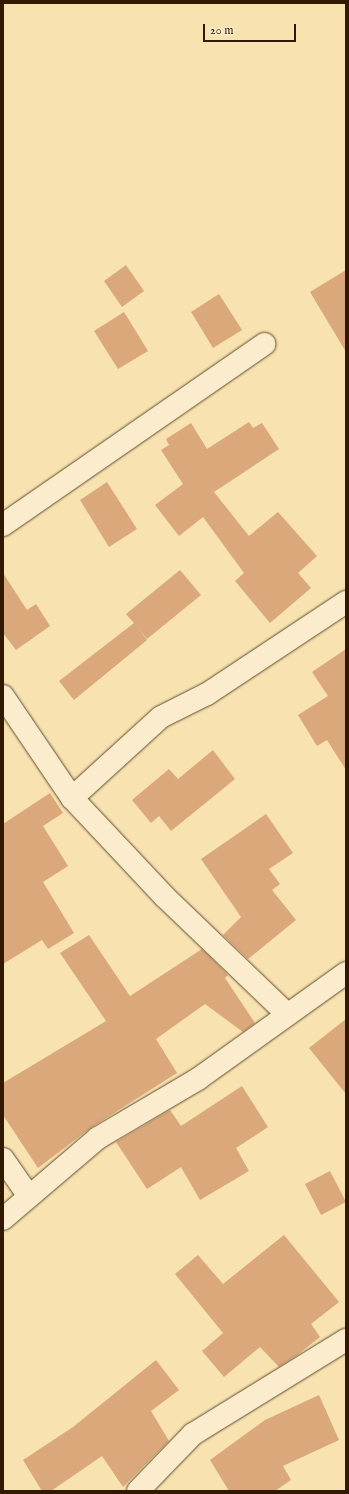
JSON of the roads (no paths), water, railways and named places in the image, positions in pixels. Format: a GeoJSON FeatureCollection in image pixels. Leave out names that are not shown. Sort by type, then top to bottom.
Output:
{"type":"FeatureCollection","features":[{"type":"Feature","properties":{"kind":"street"},"geometry":{"type":"LineString","coordinates":[[3,525],[264,344]]}},
{"type":"Feature","properties":{"kind":"street"},"geometry":{"type":"LineString","coordinates":[[72,798],[161,717],[207,694],[346,602]]}},
{"type":"Feature","properties":{"kind":"street"},"geometry":{"type":"LineString","coordinates":[[3,696],[72,798],[166,897],[286,1014]]}},
{"type":"Feature","properties":{"kind":"street"},"geometry":{"type":"LineString","coordinates":[[3,1219],[28,1195],[98,1138],[198,1078],[346,972]]}},
{"type":"Feature","properties":{"kind":"street"},"geometry":{"type":"LineString","coordinates":[[3,1159],[28,1195]]}},
{"type":"Feature","properties":{"kind":"street"},"geometry":{"type":"LineString","coordinates":[[138,1491],[194,1434],[346,1340]]}}]}
